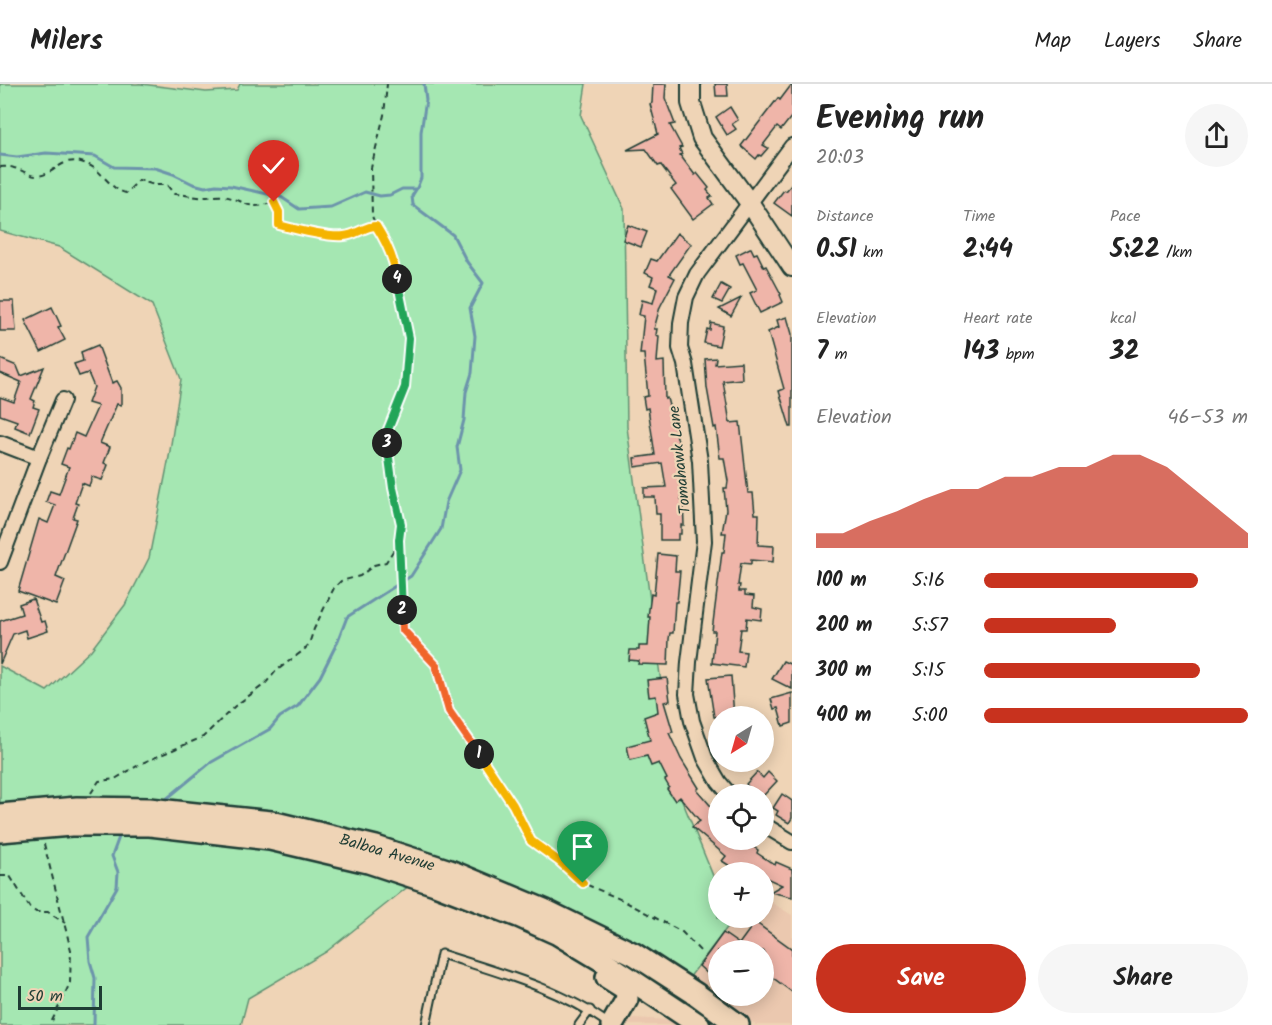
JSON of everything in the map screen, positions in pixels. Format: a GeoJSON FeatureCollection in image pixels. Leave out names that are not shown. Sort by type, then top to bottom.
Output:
{"type":"FeatureCollection","features":[{"type":"Feature","properties":{"kind":"main road","name":"Balboa Avenue"},"geometry":{"type":"LineString","coordinates":[[0,815],[81,808],[149,809],[271,822],[376,847],[429,864],[544,910],[634,954],[696,994],[738,1025]]}},
{"type":"Feature","properties":{"kind":"main road","name":"Balboa Avenue"},"geometry":{"type":"LineString","coordinates":[[0,831],[71,825],[150,825],[270,839],[368,862],[435,884],[558,934],[699,1025]]}},
{"type":"Feature","properties":{"kind":"main road"},"geometry":{"type":"LineString","coordinates":[[435,884],[514,929],[578,959],[626,989],[627,999],[612,1025]]}},
{"type":"Feature","properties":{"kind":"main road"},"geometry":{"type":"LineString","coordinates":[[612,1025],[635,1004],[648,1001],[670,1005]]}},
{"type":"Feature","properties":{"kind":"street"},"geometry":{"type":"LineString","coordinates":[[691,84],[691,103],[702,138],[749,202],[792,267]]}},
{"type":"Feature","properties":{"kind":"street","name":"Tomahawk Lane"},"geometry":{"type":"LineString","coordinates":[[721,784],[705,758],[692,721],[687,694],[704,541],[700,461],[685,364],[680,348],[681,322],[686,297],[697,274],[792,146]]}},
{"type":"Feature","properties":{"kind":"street"},"geometry":{"type":"LineString","coordinates":[[0,562],[63,400]]}},
{"type":"Feature","properties":{"kind":"street"},"geometry":{"type":"LineString","coordinates":[[0,443],[39,458]]}},
{"type":"Feature","properties":{"kind":"street"},"geometry":{"type":"LineString","coordinates":[[774,831],[792,842]]}},
{"type":"Feature","properties":{"kind":"lane"},"geometry":{"type":"LineString","coordinates":[[426,1025],[441,954],[567,998],[612,1025]]}},
{"type":"Feature","properties":{"kind":"lane"},"geometry":{"type":"LineString","coordinates":[[579,1025],[590,1010]]}},
{"type":"Feature","properties":{"kind":"path"},"geometry":{"type":"LineString","coordinates":[[387,84],[384,115],[371,168],[371,190],[372,216],[388,245],[395,267],[409,338],[405,387],[387,432],[393,488],[401,524],[399,540],[403,630],[436,665],[449,711],[513,805],[531,841],[560,862],[583,883],[622,900],[682,932],[703,954]]}},
{"type":"Feature","properties":{"kind":"path"},"geometry":{"type":"LineString","coordinates":[[0,167],[13,167],[35,176],[45,174],[66,162],[76,162],[90,165],[118,191],[126,193],[139,180],[154,185],[166,185],[174,194],[200,197],[220,195],[237,199],[247,206],[260,207],[274,202],[279,212],[279,225],[302,231],[344,236],[369,226],[376,226]]}},
{"type":"Feature","properties":{"kind":"path"},"geometry":{"type":"LineString","coordinates":[[81,808],[99,781],[115,779],[142,763],[203,737],[235,706],[259,689],[276,671],[304,650],[309,644],[334,588],[341,581],[360,576],[374,565],[386,562],[399,540]]}},
{"type":"Feature","properties":{"kind":"path"},"geometry":{"type":"LineString","coordinates":[[40,828],[71,950],[70,983],[50,1025]]}},
{"type":"Feature","properties":{"kind":"path"},"geometry":{"type":"LineString","coordinates":[[0,876],[10,876],[30,908],[36,912],[48,912],[65,924]]}},
{"type":"Feature","properties":{"kind":"shaded area"},"geometry":{"type":"Polygon","coordinates":[[[774,904],[792,915],[792,1025],[756,1025],[729,1006],[774,1006],[774,940],[709,940],[716,928],[774,928],[774,904]]]}},
{"type":"Feature","properties":{"kind":"shaded area"},"geometry":{"type":"Polygon","coordinates":[[[708,942],[708,991],[689,978],[708,942]]]}},
{"type":"Feature","properties":{"kind":"shaded area"},"geometry":{"type":"Polygon","coordinates":[[[633,1018],[669,1020],[676,1025],[627,1025],[633,1018]]]}},
{"type":"Feature","properties":{"kind":"green space"},"geometry":{"type":"Polygon","coordinates":[[[0,84],[141,84],[206,92],[237,90],[240,84],[586,84],[581,116],[624,209],[627,427],[665,713],[682,800],[708,864],[708,928],[727,928],[718,940],[708,940],[708,953],[689,978],[552,902],[444,858],[326,952],[248,998],[241,1025],[0,1025],[0,666],[47,691],[91,650],[125,605],[149,558],[169,457],[181,379],[152,305],[59,247],[0,231],[0,84]]]}},
{"type":"Feature","properties":{"kind":"building"},"geometry":{"type":"Polygon","coordinates":[[[653,84],[666,84],[665,98],[675,124],[670,125],[682,147],[679,148],[682,154],[680,155],[695,175],[697,173],[709,188],[707,190],[712,196],[709,198],[713,204],[693,219],[671,189],[676,185],[646,149],[627,150],[658,134],[650,104],[652,103],[653,84]]]}},
{"type":"Feature","properties":{"kind":"building"},"geometry":{"type":"Polygon","coordinates":[[[715,84],[727,84],[728,96],[716,96],[715,84]]]}},
{"type":"Feature","properties":{"kind":"building"},"geometry":{"type":"Polygon","coordinates":[[[792,84],[792,116],[781,130],[777,127],[763,145],[768,148],[756,159],[741,146],[778,98],[780,100],[792,84]]]}},
{"type":"Feature","properties":{"kind":"building"},"geometry":{"type":"Polygon","coordinates":[[[730,107],[738,120],[732,124],[736,129],[727,135],[716,117],[730,107]]]}},
{"type":"Feature","properties":{"kind":"building"},"geometry":{"type":"Polygon","coordinates":[[[792,184],[792,216],[774,203],[792,184]]]}},
{"type":"Feature","properties":{"kind":"building"},"geometry":{"type":"Polygon","coordinates":[[[628,225],[647,232],[641,247],[623,240],[628,225]]]}},
{"type":"Feature","properties":{"kind":"building"},"geometry":{"type":"Polygon","coordinates":[[[677,233],[691,244],[669,275],[675,278],[660,307],[654,329],[657,329],[656,335],[659,336],[657,362],[664,361],[665,399],[667,398],[679,445],[676,446],[681,476],[684,525],[681,525],[678,540],[660,540],[660,514],[656,514],[655,497],[644,497],[644,488],[666,487],[662,463],[635,467],[634,458],[655,455],[648,408],[645,409],[643,397],[648,396],[644,354],[640,354],[644,316],[639,315],[642,300],[653,303],[657,288],[650,285],[653,277],[645,273],[651,259],[657,261],[677,233]]]}},
{"type":"Feature","properties":{"kind":"building"},"geometry":{"type":"Polygon","coordinates":[[[751,248],[754,254],[757,253],[764,267],[766,266],[783,302],[760,313],[750,293],[757,290],[743,263],[740,264],[736,255],[751,248]]]}},
{"type":"Feature","properties":{"kind":"building"},"geometry":{"type":"Polygon","coordinates":[[[721,284],[730,289],[722,303],[713,299],[721,284]]]}},
{"type":"Feature","properties":{"kind":"building"},"geometry":{"type":"Polygon","coordinates":[[[741,298],[731,316],[719,309],[741,298]]]}},
{"type":"Feature","properties":{"kind":"building"},"geometry":{"type":"Polygon","coordinates":[[[0,301],[14,301],[16,331],[0,331],[0,301]]]}},
{"type":"Feature","properties":{"kind":"building"},"geometry":{"type":"Polygon","coordinates":[[[52,307],[65,340],[41,352],[25,320],[52,307]]]}},
{"type":"Feature","properties":{"kind":"building"},"geometry":{"type":"Polygon","coordinates":[[[787,317],[792,334],[792,427],[790,427],[779,391],[784,389],[768,332],[779,327],[777,320],[787,317]]]}},
{"type":"Feature","properties":{"kind":"building"},"geometry":{"type":"Polygon","coordinates":[[[711,323],[723,326],[719,346],[704,343],[711,323]]]}},
{"type":"Feature","properties":{"kind":"building"},"geometry":{"type":"Polygon","coordinates":[[[98,345],[112,383],[117,381],[121,388],[121,405],[117,404],[100,443],[110,447],[104,463],[108,465],[102,480],[92,477],[89,486],[82,483],[75,503],[78,504],[73,518],[77,519],[56,577],[65,581],[56,605],[18,591],[39,519],[48,523],[55,505],[46,502],[50,491],[59,494],[69,467],[61,464],[67,448],[69,449],[75,433],[84,437],[98,406],[88,403],[94,387],[88,373],[79,376],[74,364],[83,361],[81,352],[98,345]]]}},
{"type":"Feature","properties":{"kind":"building"},"geometry":{"type":"Polygon","coordinates":[[[716,358],[715,364],[741,362],[742,379],[723,381],[730,423],[740,422],[748,493],[753,493],[755,514],[759,514],[758,545],[774,546],[773,562],[751,560],[751,564],[741,563],[739,591],[745,591],[745,595],[754,596],[753,607],[762,609],[761,620],[747,618],[746,629],[741,629],[738,651],[746,652],[744,667],[712,663],[715,631],[712,631],[726,533],[722,533],[726,510],[724,488],[727,488],[728,481],[724,458],[720,458],[707,388],[705,359],[716,358]]]}},
{"type":"Feature","properties":{"kind":"building"},"geometry":{"type":"Polygon","coordinates":[[[0,359],[17,366],[21,376],[44,367],[31,399],[35,401],[33,407],[39,409],[30,433],[15,427],[17,421],[0,415],[0,397],[14,402],[21,382],[0,373],[0,359]]]}},
{"type":"Feature","properties":{"kind":"building"},"geometry":{"type":"Polygon","coordinates":[[[658,554],[676,556],[675,571],[680,571],[673,633],[670,633],[669,639],[668,665],[638,664],[639,661],[629,660],[630,650],[639,650],[639,646],[648,646],[650,617],[648,617],[651,594],[654,595],[658,554]]]}},
{"type":"Feature","properties":{"kind":"building"},"geometry":{"type":"Polygon","coordinates":[[[33,599],[41,622],[45,621],[48,631],[27,638],[25,630],[13,634],[0,664],[0,621],[22,614],[19,604],[33,599]]]}},
{"type":"Feature","properties":{"kind":"building"},"geometry":{"type":"Polygon","coordinates":[[[783,661],[792,665],[792,689],[772,679],[783,661]]]}},
{"type":"Feature","properties":{"kind":"building"},"geometry":{"type":"Polygon","coordinates":[[[731,676],[733,706],[712,706],[708,678],[731,676]]]}},
{"type":"Feature","properties":{"kind":"building"},"geometry":{"type":"Polygon","coordinates":[[[667,678],[670,701],[664,702],[673,732],[669,733],[681,759],[699,788],[697,790],[708,803],[708,841],[692,827],[700,821],[680,797],[675,801],[667,789],[669,787],[665,780],[667,779],[659,763],[651,766],[647,756],[630,760],[627,746],[650,740],[644,717],[658,712],[656,696],[649,697],[647,680],[667,678]]]}},
{"type":"Feature","properties":{"kind":"building"},"geometry":{"type":"Polygon","coordinates":[[[792,693],[792,723],[783,726],[778,708],[774,709],[771,699],[792,693]]]}},
{"type":"Feature","properties":{"kind":"building"},"geometry":{"type":"Polygon","coordinates":[[[757,772],[763,778],[768,772],[777,781],[774,784],[746,784],[757,772]]]}},
{"type":"Feature","properties":{"kind":"building"},"geometry":{"type":"Polygon","coordinates":[[[782,794],[792,801],[792,818],[789,823],[776,815],[778,811],[774,806],[782,794]]]}},
{"type":"Feature","properties":{"kind":"building"},"geometry":{"type":"Polygon","coordinates":[[[719,850],[758,850],[757,853],[770,862],[724,862],[722,861],[726,856],[719,850]]]}},
{"type":"Feature","properties":{"kind":"building"},"geometry":{"type":"Polygon","coordinates":[[[776,862],[792,869],[792,897],[774,893],[774,890],[782,885],[774,881],[776,862]]]}},
{"type":"Feature","properties":{"kind":"building"},"geometry":{"type":"Polygon","coordinates":[[[751,928],[763,928],[792,949],[792,992],[774,978],[774,940],[742,940],[751,928]]]}},
{"type":"Feature","properties":{"kind":"building"},"geometry":{"type":"Polygon","coordinates":[[[723,933],[733,940],[718,940],[723,933]]]}},
{"type":"Feature","properties":{"kind":"building"},"geometry":{"type":"Polygon","coordinates":[[[708,954],[708,974],[699,966],[708,954]]]}},
{"type":"Feature","properties":{"kind":"waterway"},"geometry":{"type":"LineString","coordinates":[[164,801],[210,763],[270,729],[280,717],[298,706],[320,677],[347,617],[411,576],[441,529],[446,502],[460,470],[457,447],[464,420],[466,392],[472,373],[475,336],[470,308],[483,283],[467,262],[453,235],[413,205],[412,196],[421,178],[421,132],[426,100],[424,84]]}},
{"type":"Feature","properties":{"kind":"waterway"},"geometry":{"type":"LineString","coordinates":[[0,155],[17,157],[46,153],[95,156],[114,167],[155,168],[205,187],[231,186],[281,197],[299,209],[331,207],[365,192],[380,196],[390,195],[402,189],[416,189]]}},
{"type":"Feature","properties":{"kind":"waterway"},"geometry":{"type":"LineString","coordinates":[[94,1025],[95,978],[90,961],[88,937],[117,887],[118,872],[112,856],[119,837],[123,834]]}},
{"type":"Feature","properties":{"kind":"route"},"geometry":{"type":"LineString","coordinates":[[274,202],[279,212],[279,225],[302,231],[344,236],[369,226],[376,226],[388,245],[395,267],[409,338],[405,387],[387,432],[393,488],[401,524],[399,540],[403,630],[436,665],[449,711],[513,805],[531,841],[560,862],[583,883]]}}]}
